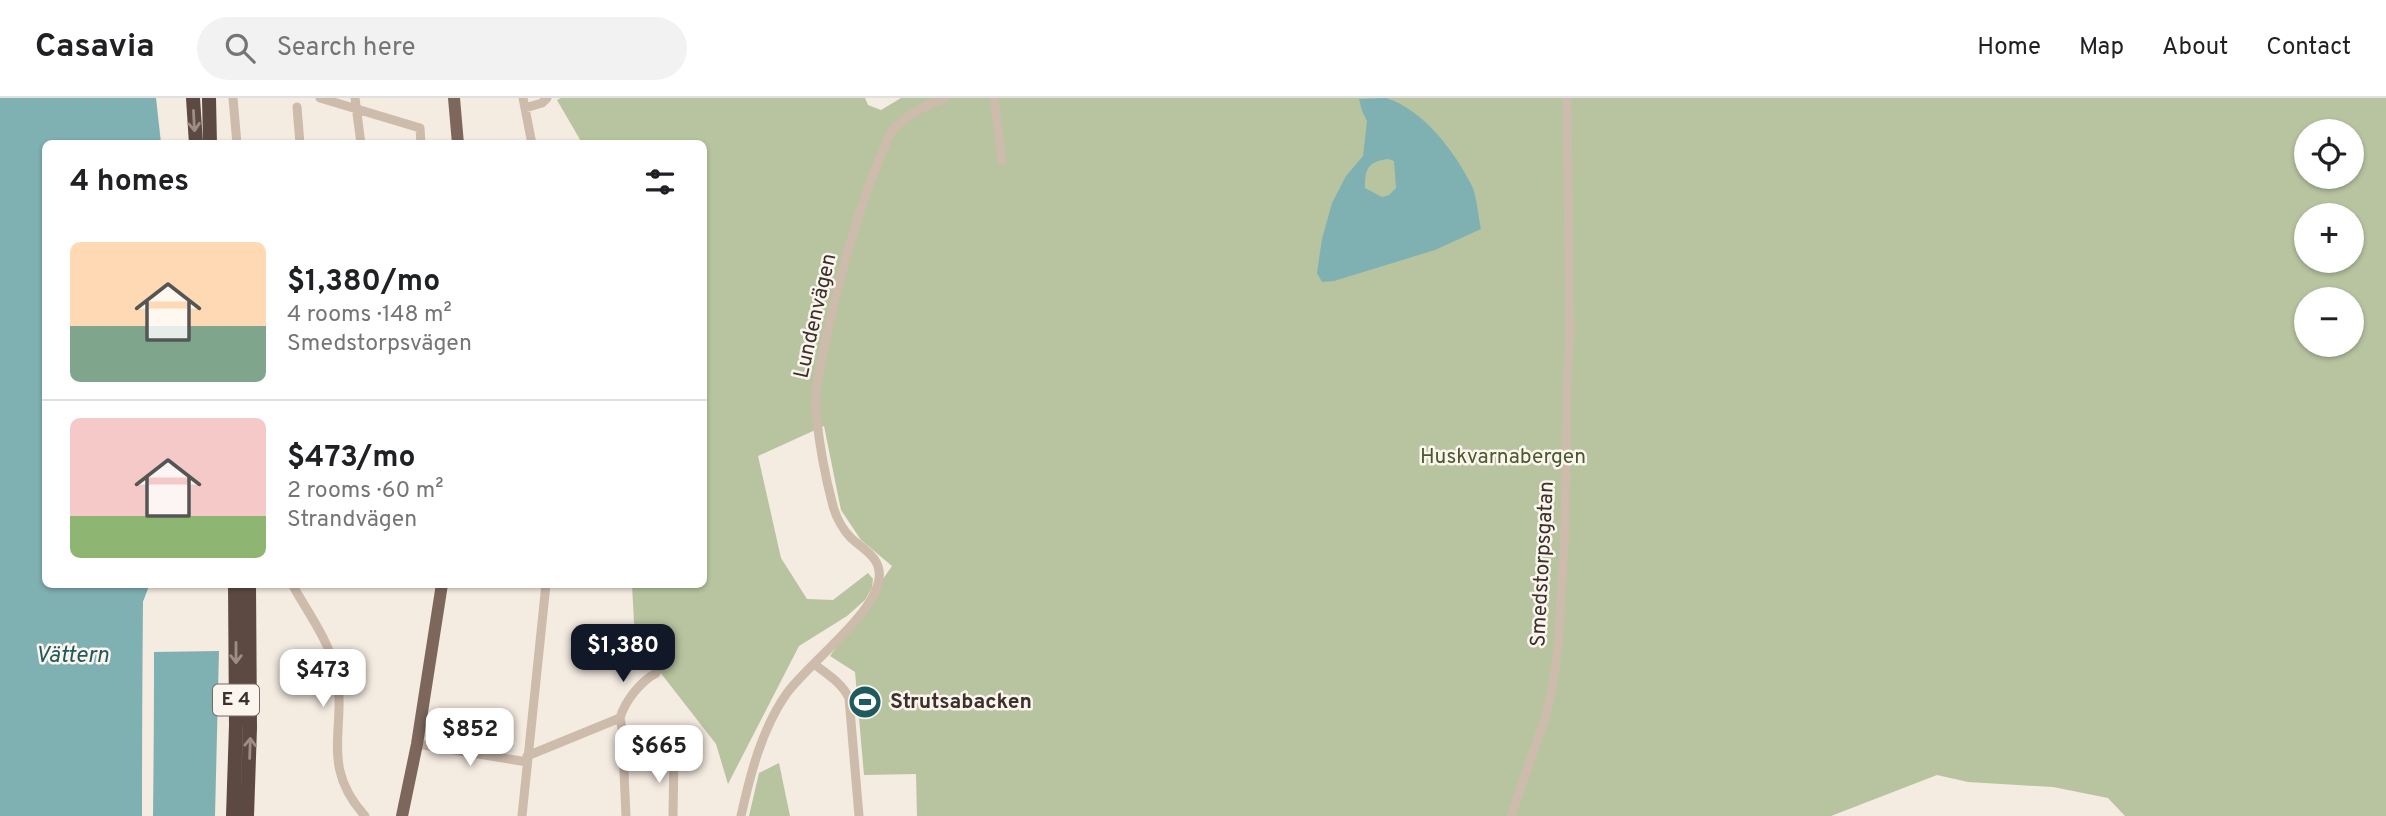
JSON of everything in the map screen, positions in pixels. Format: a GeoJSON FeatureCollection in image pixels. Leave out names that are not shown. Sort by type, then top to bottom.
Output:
{"type":"FeatureCollection","features":[{"type":"Feature","properties":{"kind":"highway"},"geometry":{"type":"LineString","coordinates":[[193,98],[196,140]]}},
{"type":"Feature","properties":{"kind":"highway"},"geometry":{"type":"LineString","coordinates":[[209,98],[210,140]]}},
{"type":"Feature","properties":{"kind":"highway","name":"E 4"},"geometry":{"type":"LineString","coordinates":[[233,816],[236,725],[234,588]]}},
{"type":"Feature","properties":{"kind":"highway","name":"E 4"},"geometry":{"type":"LineString","coordinates":[[247,816],[250,728],[248,588]]}},
{"type":"Feature","properties":{"kind":"main road"},"geometry":{"type":"LineString","coordinates":[[454,98],[458,140]]}},
{"type":"Feature","properties":{"kind":"main road"},"geometry":{"type":"LineString","coordinates":[[402,816],[417,744],[441,588]]}},
{"type":"Feature","properties":{"kind":"street"},"geometry":{"type":"LineString","coordinates":[[233,98],[237,140]]}},
{"type":"Feature","properties":{"kind":"street"},"geometry":{"type":"LineString","coordinates":[[320,98],[355,103],[419,128],[420,140]]}},
{"type":"Feature","properties":{"kind":"street"},"geometry":{"type":"LineString","coordinates":[[523,98],[531,140]]}},
{"type":"Feature","properties":{"kind":"street"},"geometry":{"type":"LineString","coordinates":[[525,108],[542,103],[547,98]]}},
{"type":"Feature","properties":{"kind":"street","name":"Lundenvägen"},"geometry":{"type":"LineString","coordinates":[[741,816],[750,778],[777,709],[789,691],[873,598],[879,575],[878,565],[873,556],[851,538],[834,510],[816,411],[818,376],[829,324],[855,232],[891,132],[916,110],[945,98]]}},
{"type":"Feature","properties":{"kind":"street"},"geometry":{"type":"LineString","coordinates":[[994,98],[1002,161]]}},
{"type":"Feature","properties":{"kind":"street","name":"Smedstorpsgatan"},"geometry":{"type":"LineString","coordinates":[[1511,816],[1547,709],[1558,647],[1570,335],[1567,98]]}},
{"type":"Feature","properties":{"kind":"street"},"geometry":{"type":"LineString","coordinates":[[355,103],[360,140]]}},
{"type":"Feature","properties":{"kind":"street"},"geometry":{"type":"LineString","coordinates":[[297,107],[300,140]]}},
{"type":"Feature","properties":{"kind":"street"},"geometry":{"type":"LineString","coordinates":[[294,588],[320,629],[330,652],[338,692],[336,748],[339,767],[352,799],[365,816]]}},
{"type":"Feature","properties":{"kind":"street"},"geometry":{"type":"LineString","coordinates":[[522,816],[546,588]]}},
{"type":"Feature","properties":{"kind":"street"},"geometry":{"type":"LineString","coordinates":[[814,664],[837,682],[849,698],[859,816]]}},
{"type":"Feature","properties":{"kind":"street"},"geometry":{"type":"LineString","coordinates":[[626,816],[620,718],[623,707],[648,678],[656,673]]}},
{"type":"Feature","properties":{"kind":"street"},"geometry":{"type":"LineString","coordinates":[[417,744],[527,759],[620,718]]}},
{"type":"Feature","properties":{"kind":"street"},"geometry":{"type":"LineString","coordinates":[[673,816],[674,754]]}},
{"type":"Feature","properties":{"kind":"green space","name":"Huskvarnabergen"},"geometry":{"type":"Polygon","coordinates":[[[865,98],[868,105],[881,110],[901,98],[2386,98],[2386,816],[2125,816],[2108,798],[2053,787],[1968,782],[1937,775],[1831,816],[917,816],[916,774],[864,775],[855,672],[830,656],[892,566],[861,540],[841,510],[824,426],[758,456],[781,558],[807,599],[833,600],[868,573],[873,579],[872,588],[865,600],[847,616],[799,646],[728,784],[716,744],[635,640],[632,588],[707,588],[707,140],[580,140],[557,100],[865,98]]]}},
{"type":"Feature","properties":{"kind":"green space"},"geometry":{"type":"Polygon","coordinates":[[[779,763],[790,816],[749,816],[759,773],[779,763]]]}},
{"type":"Feature","properties":{"kind":"water","name":"Vättern"},"geometry":{"type":"Polygon","coordinates":[[[0,98],[156,98],[161,140],[42,140],[42,588],[150,588],[143,602],[142,816],[0,816],[0,98]]]}},
{"type":"Feature","properties":{"kind":"water"},"geometry":{"type":"Polygon","coordinates":[[[1386,98],[1400,104],[1437,134],[1472,186],[1481,229],[1435,250],[1334,281],[1322,282],[1317,273],[1322,239],[1332,203],[1346,176],[1363,156],[1367,121],[1359,99],[1386,98]],[[1388,159],[1372,164],[1367,171],[1365,188],[1382,197],[1389,195],[1396,188],[1394,161],[1388,159]]]}},
{"type":"Feature","properties":{"kind":"water","name":"Vättern"},"geometry":{"type":"Polygon","coordinates":[[[219,651],[215,816],[153,816],[154,652],[219,651]]]}},
{"type":"Feature","properties":{"kind":"pier"},"geometry":{"type":"Polygon","coordinates":[[[148,588],[152,588],[147,602],[146,816],[142,816],[143,602],[148,588]]]}},
{"type":"Feature","properties":{"kind":"pier"},"geometry":{"type":"Polygon","coordinates":[[[154,648],[153,816],[150,816],[150,652],[154,648]]]}},
{"type":"Feature","properties":{"kind":"place","name":"Strutsabacken"},"geometry":{"type":"Point","coordinates":[865,702]}}]}
